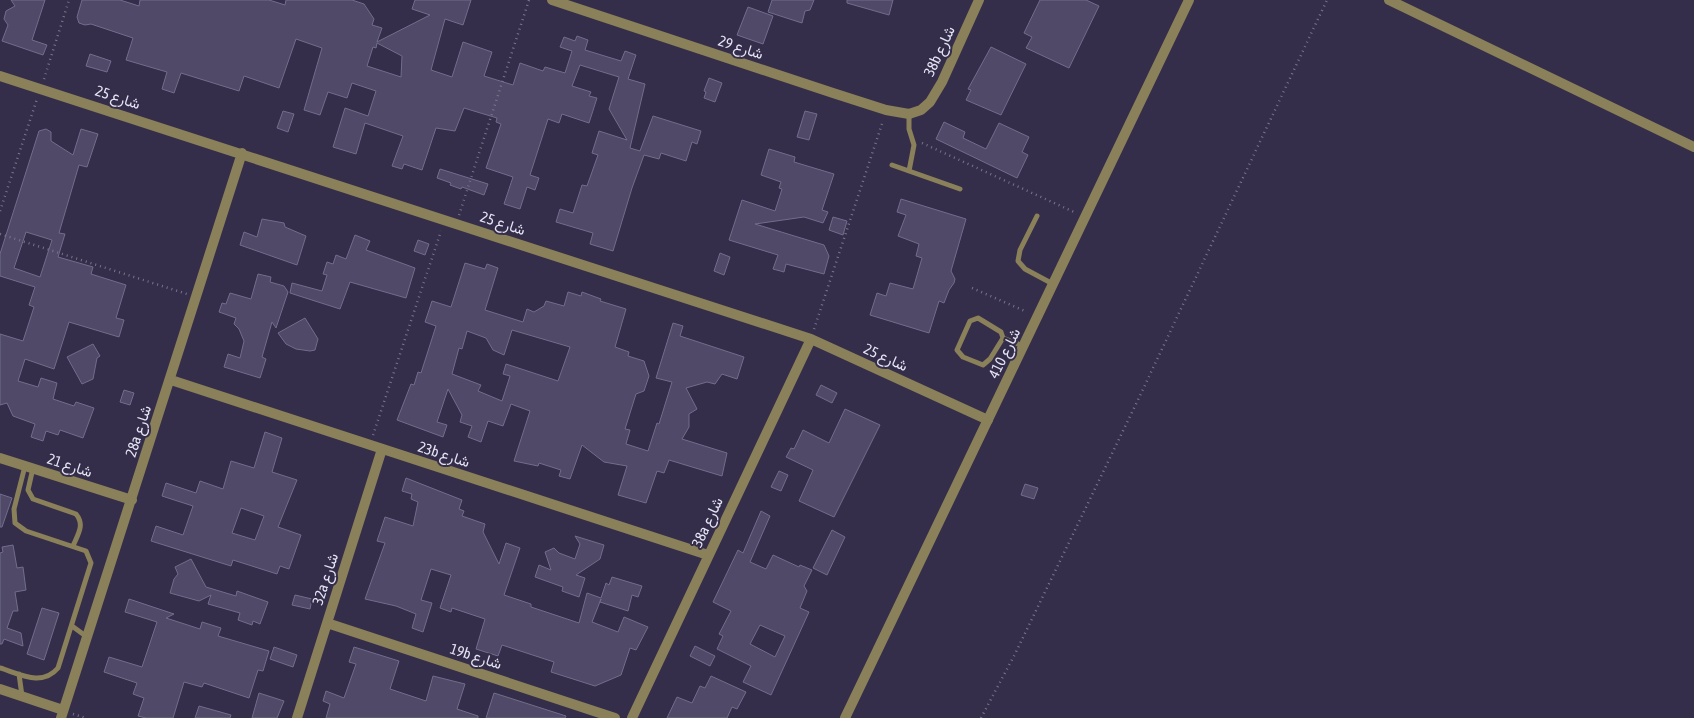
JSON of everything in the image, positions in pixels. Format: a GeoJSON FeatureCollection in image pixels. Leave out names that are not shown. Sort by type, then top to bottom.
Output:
{"type":"FeatureCollection","features":[{"type":"Feature","properties":{"kind":"street","name":"شارع 29"},"geometry":{"type":"LineString","coordinates":[[552,0],[886,110],[909,114],[921,110]]}},
{"type":"Feature","properties":{"kind":"street","name":"38b شارع"},"geometry":{"type":"LineString","coordinates":[[921,110],[930,102],[942,82],[979,0]]}},
{"type":"Feature","properties":{"kind":"street","name":"شارع 410"},"geometry":{"type":"LineString","coordinates":[[845,718],[1189,0]]}},
{"type":"Feature","properties":{"kind":"street"},"geometry":{"type":"LineString","coordinates":[[1389,0],[1694,147]]}},
{"type":"Feature","properties":{"kind":"street","name":"شارع 25"},"geometry":{"type":"LineString","coordinates":[[0,76],[810,339],[988,420]]}},
{"type":"Feature","properties":{"kind":"street","name":"28a شارع"},"geometry":{"type":"LineString","coordinates":[[62,714],[171,380],[242,153]]}},
{"type":"Feature","properties":{"kind":"street","name":"38a شارع"},"geometry":{"type":"LineString","coordinates":[[632,718],[810,339]]}},
{"type":"Feature","properties":{"kind":"street","name":"23b شارع"},"geometry":{"type":"LineString","coordinates":[[171,380],[708,556]]}},
{"type":"Feature","properties":{"kind":"street","name":"32a شارع"},"geometry":{"type":"LineString","coordinates":[[297,718],[382,449]]}},
{"type":"Feature","properties":{"kind":"street","name":"شارع 21"},"geometry":{"type":"LineString","coordinates":[[0,458],[132,500]]}},
{"type":"Feature","properties":{"kind":"street","name":"19b شارع"},"geometry":{"type":"LineString","coordinates":[[327,622],[615,718]]}},
{"type":"Feature","properties":{"kind":"street"},"geometry":{"type":"LineString","coordinates":[[0,688],[62,714]]}},
{"type":"Feature","properties":{"kind":"lane"},"geometry":{"type":"LineString","coordinates":[[908,171],[914,140],[909,129],[909,114]]}},
{"type":"Feature","properties":{"kind":"lane"},"geometry":{"type":"LineString","coordinates":[[892,165],[960,188]]}},
{"type":"Feature","properties":{"kind":"lane"},"geometry":{"type":"LineString","coordinates":[[1037,216],[1020,250],[1018,261],[1026,270],[1053,284]]}},
{"type":"Feature","properties":{"kind":"lane"},"geometry":{"type":"LineString","coordinates":[[974,319],[982,320],[1001,332],[1003,338],[990,360],[983,365],[963,357],[957,350],[964,333],[974,319]]}},
{"type":"Feature","properties":{"kind":"lane"},"geometry":{"type":"LineString","coordinates":[[1003,338],[1024,346]]}},
{"type":"Feature","properties":{"kind":"lane"},"geometry":{"type":"LineString","coordinates":[[0,668],[37,679],[53,674],[58,668],[91,563],[86,551],[26,531],[15,522],[14,509],[29,467]]}},
{"type":"Feature","properties":{"kind":"lane"},"geometry":{"type":"LineString","coordinates":[[29,467],[28,490],[33,499],[76,514],[80,519],[81,526],[73,546]]}},
{"type":"Feature","properties":{"kind":"lane"},"geometry":{"type":"LineString","coordinates":[[72,626],[87,637]]}},
{"type":"Feature","properties":{"kind":"lane"},"geometry":{"type":"LineString","coordinates":[[19,674],[22,696]]}},
{"type":"Feature","properties":{"kind":"path"},"geometry":{"type":"LineString","coordinates":[[0,211],[70,0]]}},
{"type":"Feature","properties":{"kind":"path"},"geometry":{"type":"LineString","coordinates":[[456,224],[530,0]]}},
{"type":"Feature","properties":{"kind":"path"},"geometry":{"type":"LineString","coordinates":[[981,718],[1015,654],[1136,404],[1327,0]]}},
{"type":"Feature","properties":{"kind":"path"},"geometry":{"type":"LineString","coordinates":[[810,339],[886,110]]}},
{"type":"Feature","properties":{"kind":"path"},"geometry":{"type":"LineString","coordinates":[[914,140],[1085,217]]}},
{"type":"Feature","properties":{"kind":"path"},"geometry":{"type":"LineString","coordinates":[[370,445],[444,220]]}},
{"type":"Feature","properties":{"kind":"path"},"geometry":{"type":"LineString","coordinates":[[0,234],[197,297]]}},
{"type":"Feature","properties":{"kind":"path"},"geometry":{"type":"LineString","coordinates":[[972,288],[1038,317]]}},
{"type":"Feature","properties":{"kind":"building"},"geometry":{"type":"Polygon","coordinates":[[[11,0],[45,0],[32,40],[47,45],[43,55],[2,41],[8,25],[4,19],[6,11],[15,6],[11,0]]]}},
{"type":"Feature","properties":{"kind":"building"},"geometry":{"type":"Polygon","coordinates":[[[82,0],[120,0],[139,6],[140,0],[269,0],[285,5],[286,0],[352,0],[364,4],[374,19],[372,25],[382,28],[377,42],[430,15],[412,9],[415,0],[471,0],[463,25],[445,19],[431,70],[452,77],[463,42],[492,52],[484,76],[513,85],[520,63],[543,71],[545,67],[565,73],[572,51],[560,47],[564,37],[575,41],[577,36],[588,40],[585,50],[621,61],[625,51],[636,55],[628,79],[645,84],[630,148],[640,151],[653,116],[701,131],[697,144],[692,142],[686,161],[661,153],[659,159],[644,155],[613,251],[590,244],[593,233],[556,222],[560,209],[573,213],[582,185],[587,186],[598,155],[592,153],[599,131],[627,140],[609,109],[619,77],[580,65],[572,86],[591,92],[589,96],[597,98],[589,123],[562,114],[559,123],[548,119],[530,175],[539,178],[535,190],[527,187],[520,209],[504,204],[513,177],[486,168],[501,124],[496,122],[497,118],[464,108],[455,131],[436,128],[422,170],[404,164],[402,169],[392,166],[403,136],[365,123],[356,154],[333,147],[345,108],[368,116],[376,91],[352,83],[347,98],[328,92],[320,115],[304,110],[322,48],[296,39],[279,88],[244,76],[239,91],[181,73],[174,93],[162,89],[167,72],[126,60],[133,38],[91,24],[79,23],[77,17],[82,0]],[[377,43],[376,48],[373,47],[367,66],[401,77],[402,56],[377,43]]]}},
{"type":"Feature","properties":{"kind":"building"},"geometry":{"type":"Polygon","coordinates":[[[772,0],[814,0],[810,10],[805,11],[802,23],[768,12],[772,0]]]}},
{"type":"Feature","properties":{"kind":"building"},"geometry":{"type":"Polygon","coordinates":[[[847,0],[893,0],[889,15],[847,3],[847,0]]]}},
{"type":"Feature","properties":{"kind":"building"},"geometry":{"type":"Polygon","coordinates":[[[1040,0],[1086,0],[1099,6],[1069,68],[1026,48],[1032,37],[1024,33],[1040,0]]]}},
{"type":"Feature","properties":{"kind":"building"},"geometry":{"type":"Polygon","coordinates":[[[748,7],[773,16],[763,44],[737,35],[748,7]]]}},
{"type":"Feature","properties":{"kind":"building"},"geometry":{"type":"Polygon","coordinates":[[[991,47],[1026,64],[1001,115],[966,100],[971,90],[968,89],[991,47]]]}},
{"type":"Feature","properties":{"kind":"building"},"geometry":{"type":"Polygon","coordinates":[[[90,54],[111,61],[107,72],[86,66],[90,54]]]}},
{"type":"Feature","properties":{"kind":"building"},"geometry":{"type":"Polygon","coordinates":[[[709,78],[722,83],[715,102],[704,98],[706,92],[704,91],[709,78]]]}},
{"type":"Feature","properties":{"kind":"building"},"geometry":{"type":"Polygon","coordinates":[[[283,111],[294,114],[288,132],[277,128],[283,111]]]}},
{"type":"Feature","properties":{"kind":"building"},"geometry":{"type":"Polygon","coordinates":[[[805,111],[817,114],[809,140],[797,137],[805,111]]]}},
{"type":"Feature","properties":{"kind":"building"},"geometry":{"type":"Polygon","coordinates":[[[944,122],[965,132],[963,138],[986,149],[999,123],[1029,137],[1022,152],[1028,155],[1017,178],[936,139],[944,122]]]}},
{"type":"Feature","properties":{"kind":"building"},"geometry":{"type":"Polygon","coordinates":[[[46,129],[51,132],[51,141],[73,155],[81,129],[98,134],[87,167],[79,165],[59,233],[65,234],[58,257],[93,267],[91,274],[126,285],[116,318],[124,320],[119,337],[69,322],[54,369],[25,359],[18,381],[38,387],[41,378],[57,383],[53,399],[74,406],[76,402],[94,408],[83,438],[60,430],[58,435],[46,431],[43,441],[31,437],[35,424],[13,416],[7,403],[0,405],[0,334],[23,341],[34,307],[29,305],[35,287],[0,276],[0,254],[39,131],[46,129]],[[26,232],[14,268],[40,277],[52,240],[26,232]]]}},
{"type":"Feature","properties":{"kind":"building"},"geometry":{"type":"Polygon","coordinates":[[[769,149],[795,157],[794,162],[834,174],[822,210],[828,212],[823,223],[804,217],[755,224],[824,245],[829,256],[824,274],[786,264],[784,272],[773,269],[778,255],[729,240],[742,200],[775,211],[782,189],[779,188],[781,182],[761,175],[769,149]]]}},
{"type":"Feature","properties":{"kind":"building"},"geometry":{"type":"Polygon","coordinates":[[[440,169],[488,184],[484,195],[462,187],[461,189],[437,178],[440,169]]]}},
{"type":"Feature","properties":{"kind":"building"},"geometry":{"type":"Polygon","coordinates":[[[901,199],[966,219],[951,271],[955,279],[954,283],[944,303],[939,301],[929,333],[870,315],[877,293],[886,296],[890,283],[913,289],[922,258],[916,256],[919,244],[898,236],[906,215],[897,212],[901,199]]]}},
{"type":"Feature","properties":{"kind":"building"},"geometry":{"type":"Polygon","coordinates":[[[833,217],[847,221],[843,235],[829,230],[833,217]]]}},
{"type":"Feature","properties":{"kind":"building"},"geometry":{"type":"Polygon","coordinates":[[[262,219],[284,223],[285,227],[306,236],[297,265],[240,245],[244,232],[257,237],[262,219]]]}},
{"type":"Feature","properties":{"kind":"building"},"geometry":{"type":"Polygon","coordinates":[[[355,235],[370,241],[366,250],[415,268],[406,298],[350,282],[340,309],[290,293],[292,283],[322,291],[327,275],[323,274],[327,262],[333,264],[336,255],[346,259],[355,235]]]}},
{"type":"Feature","properties":{"kind":"building"},"geometry":{"type":"Polygon","coordinates":[[[418,240],[429,244],[425,255],[414,251],[418,240]]]}},
{"type":"Feature","properties":{"kind":"building"},"geometry":{"type":"Polygon","coordinates":[[[720,253],[730,257],[724,275],[714,271],[720,253]]]}},
{"type":"Feature","properties":{"kind":"building"},"geometry":{"type":"Polygon","coordinates":[[[465,263],[485,269],[487,264],[498,268],[485,310],[523,322],[527,309],[534,312],[544,306],[546,301],[564,306],[568,292],[581,296],[582,292],[601,299],[600,301],[626,309],[615,347],[629,352],[628,356],[644,361],[649,376],[644,391],[636,394],[625,429],[630,430],[626,444],[648,451],[657,423],[659,424],[672,382],[656,378],[673,323],[683,326],[680,336],[744,357],[737,379],[722,374],[715,384],[707,382],[686,388],[697,409],[689,414],[689,427],[682,439],[727,453],[722,476],[669,460],[664,473],[657,471],[646,503],[618,495],[627,466],[604,462],[582,445],[570,479],[559,476],[561,470],[539,463],[538,466],[514,461],[530,411],[511,404],[503,426],[488,421],[481,442],[468,437],[472,426],[460,422],[462,415],[448,389],[437,422],[447,425],[443,437],[397,420],[411,384],[414,385],[418,372],[421,373],[436,326],[425,322],[432,301],[451,307],[465,263]],[[512,330],[504,355],[493,350],[486,338],[467,331],[462,349],[459,348],[452,374],[481,385],[478,391],[502,401],[510,376],[503,374],[506,364],[558,381],[570,347],[512,330]]]}},
{"type":"Feature","properties":{"kind":"building"},"geometry":{"type":"Polygon","coordinates":[[[258,274],[271,277],[270,282],[284,286],[288,292],[276,328],[272,322],[262,357],[266,359],[260,378],[224,367],[228,354],[240,358],[244,341],[239,329],[234,324],[236,318],[219,312],[222,303],[226,304],[230,293],[251,299],[258,274]]]}},
{"type":"Feature","properties":{"kind":"building"},"geometry":{"type":"Polygon","coordinates":[[[305,318],[318,339],[315,350],[296,349],[286,344],[278,333],[305,318]]]}},
{"type":"Feature","properties":{"kind":"building"},"geometry":{"type":"Polygon","coordinates":[[[93,344],[100,356],[97,358],[93,379],[82,384],[67,357],[93,344]]]}},
{"type":"Feature","properties":{"kind":"building"},"geometry":{"type":"Polygon","coordinates":[[[821,385],[837,393],[832,403],[816,395],[821,385]]]}},
{"type":"Feature","properties":{"kind":"building"},"geometry":{"type":"Polygon","coordinates":[[[124,390],[134,393],[130,405],[120,402],[124,390]]]}},
{"type":"Feature","properties":{"kind":"building"},"geometry":{"type":"Polygon","coordinates":[[[845,409],[880,425],[834,517],[799,501],[813,470],[786,457],[791,448],[794,449],[803,430],[829,443],[845,409]]]}},
{"type":"Feature","properties":{"kind":"building"},"geometry":{"type":"Polygon","coordinates":[[[265,432],[282,438],[272,472],[297,480],[278,527],[301,535],[289,569],[280,566],[277,574],[233,560],[231,566],[151,541],[156,526],[183,535],[193,506],[162,496],[166,483],[196,493],[200,481],[223,489],[231,461],[254,468],[265,432]],[[241,508],[232,533],[255,540],[264,516],[241,508]]]}},
{"type":"Feature","properties":{"kind":"building"},"geometry":{"type":"Polygon","coordinates":[[[779,471],[788,475],[781,491],[771,487],[779,471]]]}},
{"type":"Feature","properties":{"kind":"building"},"geometry":{"type":"Polygon","coordinates":[[[406,478],[462,500],[459,509],[464,511],[462,516],[485,524],[483,532],[499,564],[506,543],[520,548],[504,595],[531,604],[531,607],[579,623],[587,593],[601,598],[606,583],[609,585],[612,577],[642,586],[638,597],[632,595],[628,611],[600,602],[601,599],[592,622],[618,632],[624,617],[648,627],[636,650],[630,648],[621,675],[595,686],[551,672],[554,662],[502,645],[498,656],[476,649],[485,619],[452,608],[451,612],[440,608],[451,575],[431,569],[421,600],[432,603],[423,632],[412,628],[416,614],[396,606],[365,599],[385,543],[377,541],[385,517],[413,526],[418,502],[411,499],[412,494],[402,491],[406,478]]]}},
{"type":"Feature","properties":{"kind":"building"},"geometry":{"type":"Polygon","coordinates":[[[1025,484],[1038,488],[1034,499],[1021,495],[1025,484]]]}},
{"type":"Feature","properties":{"kind":"building"},"geometry":{"type":"Polygon","coordinates":[[[0,494],[12,498],[2,527],[0,527],[0,494]]]}},
{"type":"Feature","properties":{"kind":"building"},"geometry":{"type":"Polygon","coordinates":[[[761,511],[770,516],[750,562],[766,569],[773,555],[799,567],[800,565],[812,570],[804,586],[807,591],[800,608],[809,612],[771,695],[743,682],[751,666],[717,649],[723,636],[719,634],[731,611],[713,602],[738,550],[743,553],[761,511]],[[760,625],[750,644],[775,657],[785,636],[760,625]]]}},
{"type":"Feature","properties":{"kind":"building"},"geometry":{"type":"Polygon","coordinates":[[[832,530],[845,537],[827,575],[813,568],[832,530]]]}},
{"type":"Feature","properties":{"kind":"building"},"geometry":{"type":"Polygon","coordinates":[[[575,536],[604,545],[600,559],[576,575],[585,578],[579,597],[562,591],[563,587],[535,577],[539,565],[551,570],[545,552],[554,548],[559,553],[575,559],[580,544],[575,536]]]}},
{"type":"Feature","properties":{"kind":"building"},"geometry":{"type":"Polygon","coordinates":[[[13,545],[17,568],[23,567],[26,590],[15,592],[18,611],[13,611],[7,628],[21,633],[23,646],[4,639],[2,644],[0,644],[0,553],[3,552],[2,547],[13,545]]]}},
{"type":"Feature","properties":{"kind":"building"},"geometry":{"type":"Polygon","coordinates":[[[191,559],[206,587],[236,596],[237,591],[268,602],[260,624],[253,621],[252,625],[238,620],[240,613],[208,604],[211,595],[199,601],[170,593],[174,579],[178,574],[175,567],[191,559]]]}},
{"type":"Feature","properties":{"kind":"building"},"geometry":{"type":"Polygon","coordinates":[[[295,595],[312,599],[310,609],[292,605],[295,595]]]}},
{"type":"Feature","properties":{"kind":"building"},"geometry":{"type":"Polygon","coordinates":[[[129,599],[174,614],[166,618],[200,629],[202,622],[221,628],[218,636],[269,651],[263,671],[258,670],[249,698],[204,683],[202,687],[184,682],[173,718],[146,718],[138,716],[144,698],[133,694],[137,683],[104,672],[109,657],[142,667],[157,622],[125,612],[129,599]]]}},
{"type":"Feature","properties":{"kind":"building"},"geometry":{"type":"Polygon","coordinates":[[[42,608],[59,613],[44,660],[27,654],[42,608]]]}},
{"type":"Feature","properties":{"kind":"building"},"geometry":{"type":"Polygon","coordinates":[[[695,646],[715,656],[710,666],[690,656],[695,646]]]}},
{"type":"Feature","properties":{"kind":"building"},"geometry":{"type":"Polygon","coordinates":[[[274,647],[297,655],[293,667],[270,659],[274,647]]]}},
{"type":"Feature","properties":{"kind":"building"},"geometry":{"type":"Polygon","coordinates":[[[354,647],[399,661],[390,689],[426,701],[433,676],[465,684],[457,709],[478,716],[478,718],[326,718],[330,704],[323,701],[326,691],[344,698],[356,664],[349,662],[354,647]]]}},
{"type":"Feature","properties":{"kind":"building"},"geometry":{"type":"Polygon","coordinates":[[[711,676],[746,692],[737,709],[732,707],[727,718],[667,718],[677,697],[692,703],[700,686],[705,688],[711,676]]]}},
{"type":"Feature","properties":{"kind":"building"},"geometry":{"type":"Polygon","coordinates":[[[259,693],[284,701],[277,718],[252,718],[259,693]]]}},
{"type":"Feature","properties":{"kind":"building"},"geometry":{"type":"Polygon","coordinates":[[[494,693],[566,716],[565,718],[486,718],[494,693]]]}},
{"type":"Feature","properties":{"kind":"building"},"geometry":{"type":"Polygon","coordinates":[[[199,706],[231,715],[230,718],[195,718],[199,706]]]}}]}
